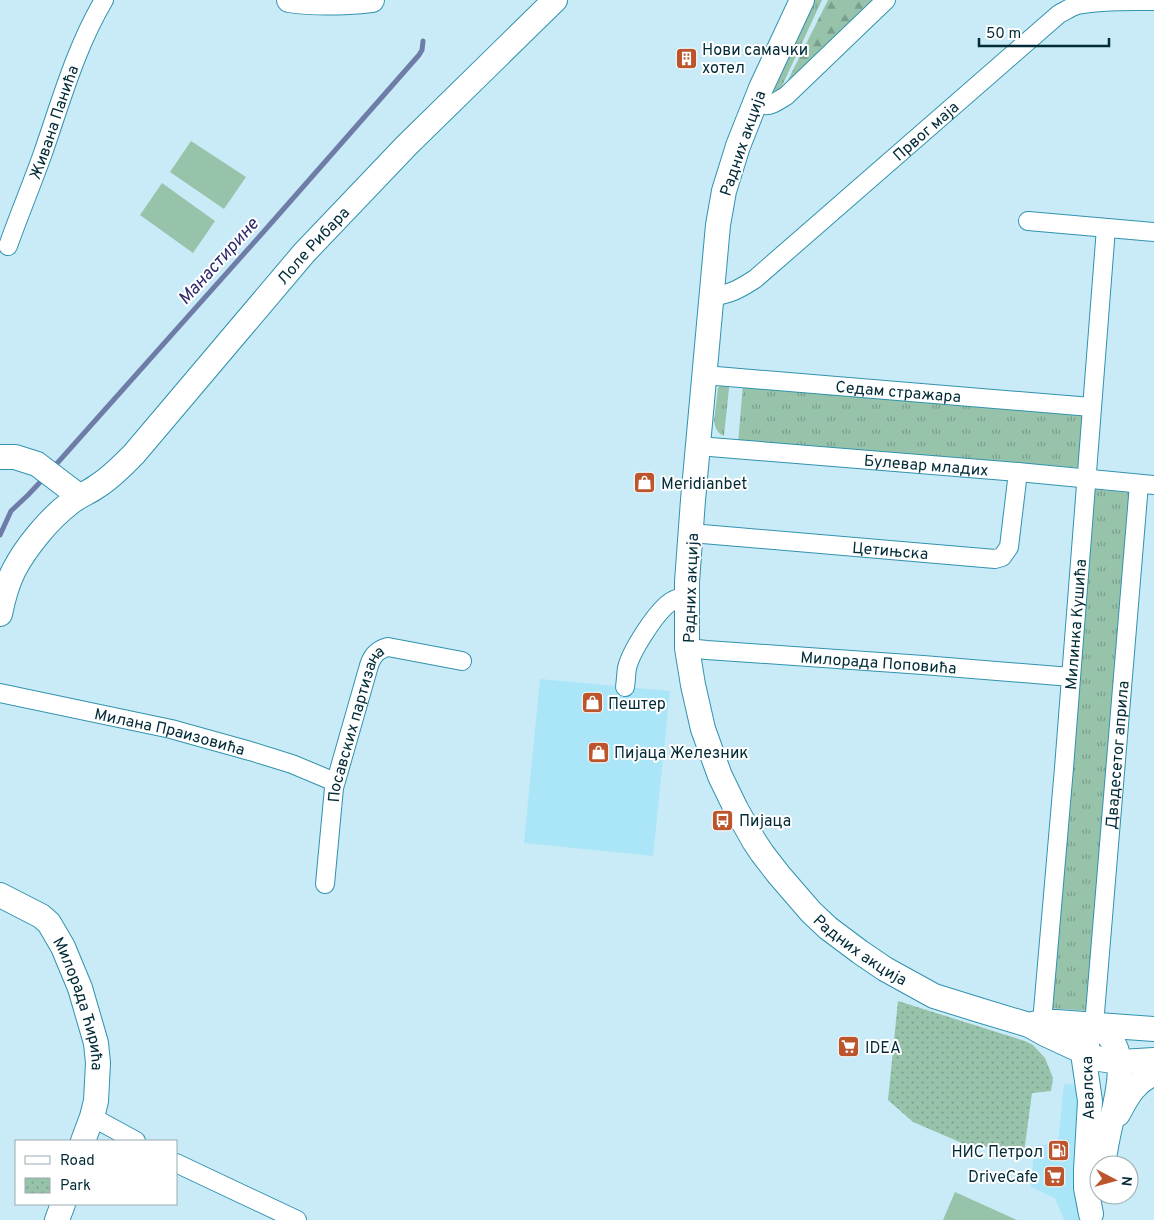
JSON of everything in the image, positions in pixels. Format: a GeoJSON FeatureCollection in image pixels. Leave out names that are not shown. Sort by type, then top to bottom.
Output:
{"type":"FeatureCollection","features":[{"type":"Feature","properties":{"kind":"main road"},"geometry":{"type":"LineString","coordinates":[[289,0],[334,3],[372,0]]}},
{"type":"Feature","properties":{"kind":"main road","name":"Лоле Рибара"},"geometry":{"type":"LineString","coordinates":[[79,496],[96,487],[128,460],[304,253],[407,145],[555,0]]}},
{"type":"Feature","properties":{"kind":"main road","name":"Радних акција"},"geometry":{"type":"LineString","coordinates":[[802,0],[779,46],[738,146],[724,191],[718,225],[698,446],[687,597],[687,648],[699,716],[708,744],[720,776],[754,841],[779,875],[828,928],[860,952],[934,996],[979,1010],[1035,1023],[1096,1025],[1154,1030]]}},
{"type":"Feature","properties":{"kind":"main road"},"geometry":{"type":"LineString","coordinates":[[0,457],[15,457],[37,464],[79,496],[50,522],[24,553],[13,572],[4,596],[0,614]]}},
{"type":"Feature","properties":{"kind":"main road","name":"Милорада Ћирића"},"geometry":{"type":"LineString","coordinates":[[0,895],[41,916],[49,923],[63,946],[73,969],[96,1043],[98,1063],[96,1101],[83,1140]]}},
{"type":"Feature","properties":{"kind":"main road","name":"Радних акција"},"geometry":{"type":"LineString","coordinates":[[1035,1023],[1045,1034],[1099,1059],[1120,1062],[1154,1060]]}},
{"type":"Feature","properties":{"kind":"main road"},"geometry":{"type":"LineString","coordinates":[[1096,1025],[1108,1034],[1117,1051],[1120,1062]]}},
{"type":"Feature","properties":{"kind":"main road","name":"Авалска"},"geometry":{"type":"LineString","coordinates":[[1090,1217],[1086,1188],[1086,1170],[1090,1101],[1084,1060],[1089,1037],[1096,1025]]}},
{"type":"Feature","properties":{"kind":"main road","name":"Авалска"},"geometry":{"type":"LineString","coordinates":[[1105,1155],[1119,1087],[1120,1062]]}},
{"type":"Feature","properties":{"kind":"main road"},"geometry":{"type":"LineString","coordinates":[[1109,1130],[1129,1093],[1144,1079],[1154,1074]]}},
{"type":"Feature","properties":{"kind":"main road"},"geometry":{"type":"LineString","coordinates":[[57,1220],[63,1205]]}},
{"type":"Feature","properties":{"kind":"street","name":"Живана Панића"},"geometry":{"type":"LineString","coordinates":[[8,246],[66,84],[94,17],[104,0]]}},
{"type":"Feature","properties":{"kind":"street"},"geometry":{"type":"LineString","coordinates":[[755,103],[768,106],[786,96],[886,0]]}},
{"type":"Feature","properties":{"kind":"street","name":"Првог маја"},"geometry":{"type":"LineString","coordinates":[[711,297],[740,289],[755,279],[1059,14],[1076,6],[1091,3],[1124,0],[1154,2]]}},
{"type":"Feature","properties":{"kind":"street"},"geometry":{"type":"LineString","coordinates":[[1028,221],[1154,232]]}},
{"type":"Feature","properties":{"kind":"street","name":"Милинка Кушића"},"geometry":{"type":"LineString","coordinates":[[1035,1023],[1071,677],[1106,228]]}},
{"type":"Feature","properties":{"kind":"street","name":"Седам стражара"},"geometry":{"type":"LineString","coordinates":[[704,375],[1092,408]]}},
{"type":"Feature","properties":{"kind":"street","name":"Булевар младих"},"geometry":{"type":"LineString","coordinates":[[698,446],[1147,484]]}},
{"type":"Feature","properties":{"kind":"street","name":"Цетињска"},"geometry":{"type":"LineString","coordinates":[[691,533],[996,559],[1002,557],[1010,547],[1018,472]]}},
{"type":"Feature","properties":{"kind":"street","name":"Двадесетог априла"},"geometry":{"type":"LineString","coordinates":[[1096,1025],[1147,484]]}},
{"type":"Feature","properties":{"kind":"street"},"geometry":{"type":"LineString","coordinates":[[625,687],[631,657],[652,623],[664,607],[672,601],[687,597]]}},
{"type":"Feature","properties":{"kind":"street","name":"Посавских партизана"},"geometry":{"type":"LineString","coordinates":[[325,884],[335,782],[372,657],[383,648],[388,647],[462,662]]}},
{"type":"Feature","properties":{"kind":"street","name":"Милорада Поповића"},"geometry":{"type":"LineString","coordinates":[[687,648],[1071,677]]}},
{"type":"Feature","properties":{"kind":"street","name":"Милана Праизовића"},"geometry":{"type":"LineString","coordinates":[[0,693],[171,729],[250,750],[292,764],[335,782]]}},
{"type":"Feature","properties":{"kind":"street"},"geometry":{"type":"LineString","coordinates":[[92,1117],[134,1140]]}},
{"type":"Feature","properties":{"kind":"street"},"geometry":{"type":"LineString","coordinates":[[178,1164],[297,1220]]}},
{"type":"Feature","properties":{"kind":"shaded area","name":"Пијаца Железник"},"geometry":{"type":"Polygon","coordinates":[[[540,679],[670,691],[653,856],[524,843],[540,679]]]}},
{"type":"Feature","properties":{"kind":"shaded area","name":"НИС Петрол"},"geometry":{"type":"Polygon","coordinates":[[[1064,1084],[1080,1085],[1083,1220],[1064,1220],[1055,1198],[1031,1187],[1034,1146],[1058,1143],[1064,1084]]]}},
{"type":"Feature","properties":{"kind":"green space"},"geometry":{"type":"Polygon","coordinates":[[[813,0],[822,0],[775,101],[772,98],[773,93],[813,0]]]}},
{"type":"Feature","properties":{"kind":"green space"},"geometry":{"type":"Polygon","coordinates":[[[828,0],[886,0],[780,100],[789,78],[828,0]]]}},
{"type":"Feature","properties":{"kind":"green space"},"geometry":{"type":"Polygon","coordinates":[[[191,141],[246,177],[224,209],[170,172],[191,141]]]}},
{"type":"Feature","properties":{"kind":"green space"},"geometry":{"type":"Polygon","coordinates":[[[162,183],[215,221],[193,253],[140,215],[162,183]]]}},
{"type":"Feature","properties":{"kind":"green space"},"geometry":{"type":"Polygon","coordinates":[[[730,379],[724,436],[717,430],[714,421],[718,388],[724,381],[730,379]]]}},
{"type":"Feature","properties":{"kind":"green space"},"geometry":{"type":"Polygon","coordinates":[[[743,383],[1087,411],[1083,468],[738,444],[743,383]]]}},
{"type":"Feature","properties":{"kind":"green space"},"geometry":{"type":"Polygon","coordinates":[[[1092,489],[1133,493],[1090,1011],[1048,1008],[1092,489]]]}},
{"type":"Feature","properties":{"kind":"green space"},"geometry":{"type":"Polygon","coordinates":[[[898,1001],[1025,1041],[1033,1045],[1045,1058],[1053,1078],[1051,1091],[1032,1093],[1024,1153],[962,1143],[913,1122],[888,1100],[898,1001]]]}},
{"type":"Feature","properties":{"kind":"green space"},"geometry":{"type":"Polygon","coordinates":[[[955,1192],[1017,1220],[943,1220],[955,1192]]]}},
{"type":"Feature","properties":{"kind":"waterway","name":"Манастирине"},"geometry":{"type":"LineString","coordinates":[[52,469],[419,55],[422,50],[423,41]]}},
{"type":"Feature","properties":{"kind":"waterway"},"geometry":{"type":"LineString","coordinates":[[0,535],[11,511],[45,477]]}},
{"type":"Feature","properties":{"kind":"place","name":"Нови самачки хотел"},"geometry":{"type":"Point","coordinates":[686,58]}},
{"type":"Feature","properties":{"kind":"place","name":"Meridianbet"},"geometry":{"type":"Point","coordinates":[645,483]}},
{"type":"Feature","properties":{"kind":"place","name":"Пештер"},"geometry":{"type":"Point","coordinates":[592,703]}},
{"type":"Feature","properties":{"kind":"place","name":"Пијаца Железник"},"geometry":{"type":"Point","coordinates":[598,752]}},
{"type":"Feature","properties":{"kind":"place","name":"Пијаца"},"geometry":{"type":"Point","coordinates":[723,820]}},
{"type":"Feature","properties":{"kind":"place","name":"IDEA"},"geometry":{"type":"Point","coordinates":[849,1047]}},
{"type":"Feature","properties":{"kind":"place","name":"НИС Петрол"},"geometry":{"type":"Point","coordinates":[1059,1151]}},
{"type":"Feature","properties":{"kind":"place","name":"DriveCafe"},"geometry":{"type":"Point","coordinates":[1054,1176]}}]}
